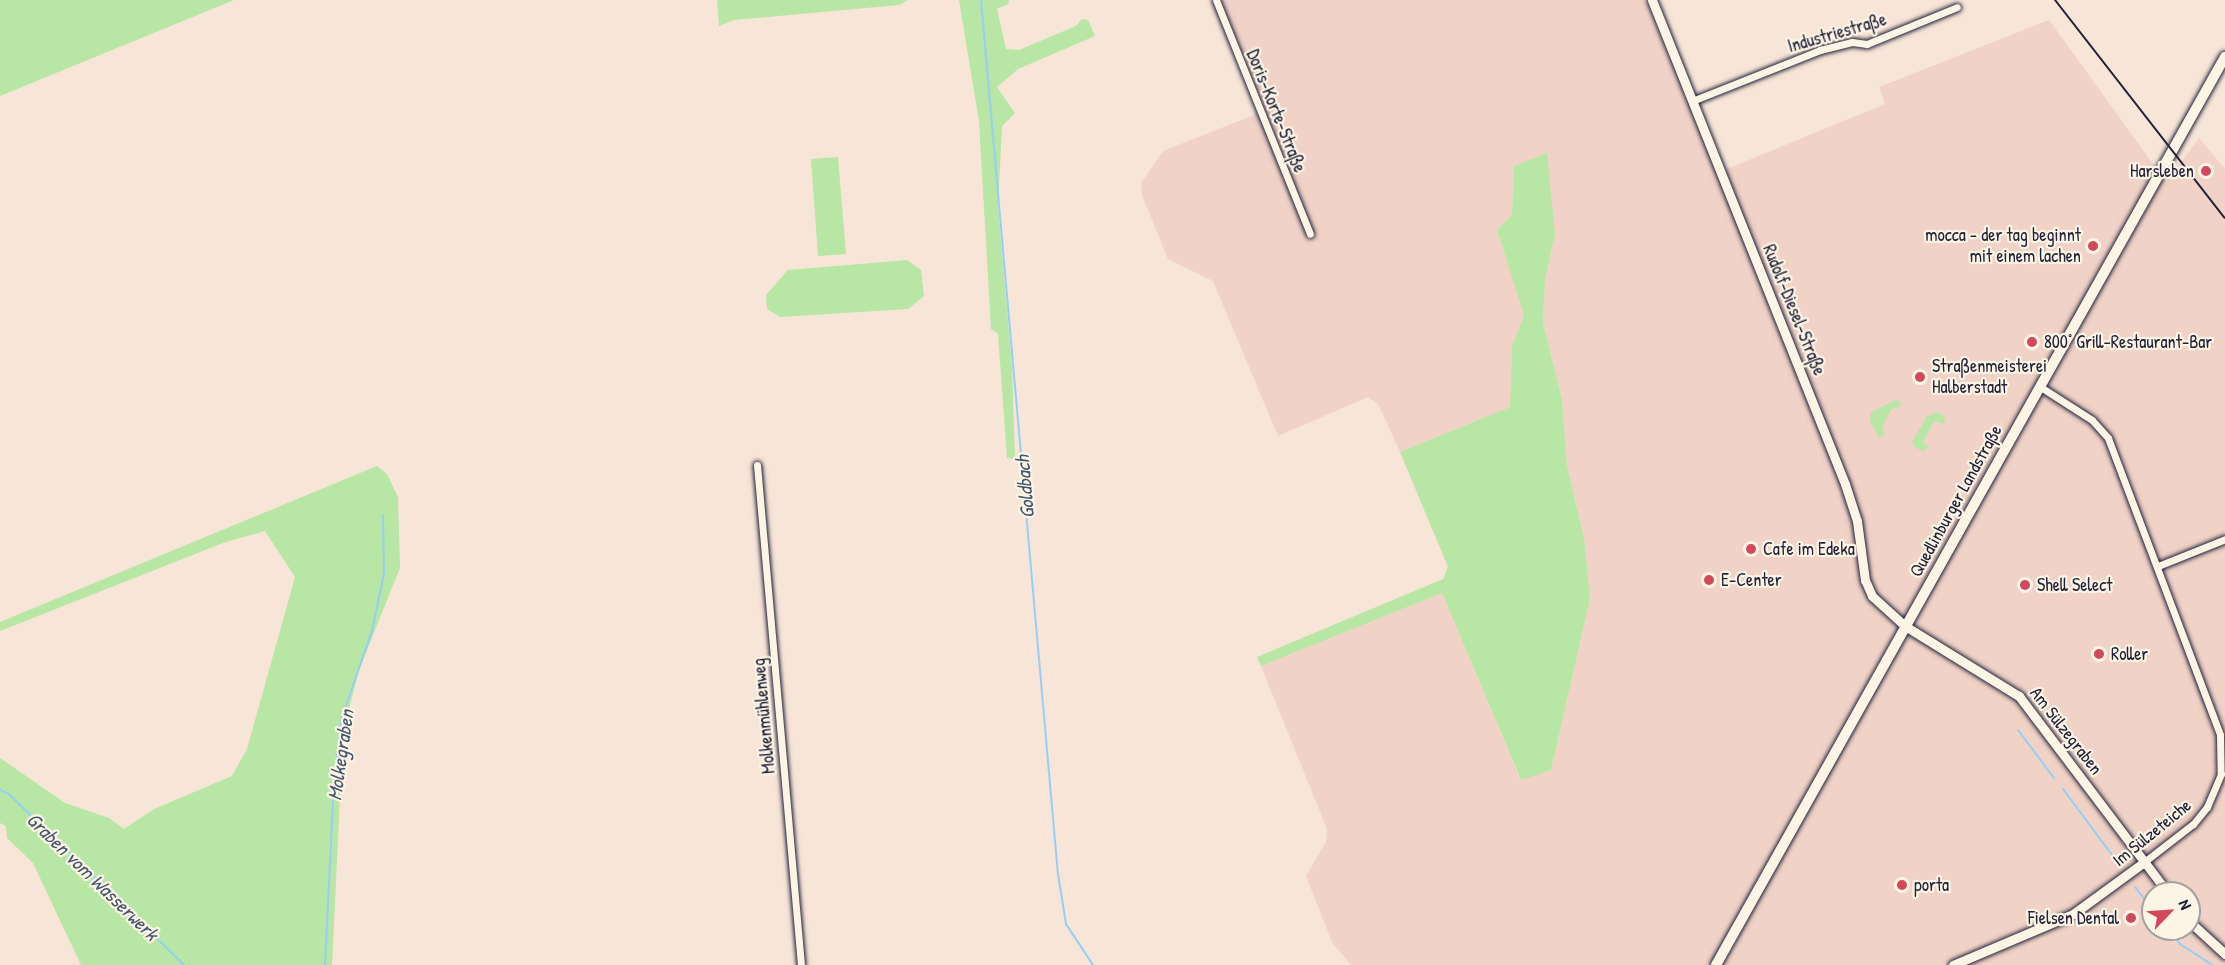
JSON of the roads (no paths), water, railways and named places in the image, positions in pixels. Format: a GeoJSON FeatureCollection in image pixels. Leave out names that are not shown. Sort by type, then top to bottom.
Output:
{"type":"FeatureCollection","features":[{"type":"Feature","properties":{"kind":"main road","name":"Quedlinburger Landstraße"},"geometry":{"type":"LineString","coordinates":[[1716,965],[2225,57]]}},
{"type":"Feature","properties":{"kind":"street","name":"Doris-Korte-Straße"},"geometry":{"type":"LineString","coordinates":[[1216,0],[1310,234]]}},
{"type":"Feature","properties":{"kind":"street","name":"Rudolf-Diesel-Straße"},"geometry":{"type":"LineString","coordinates":[[1652,0],[1845,484],[1857,521],[1867,585],[1876,602],[1905,626]]}},
{"type":"Feature","properties":{"kind":"street","name":"Industriestraße"},"geometry":{"type":"LineString","coordinates":[[1692,100],[1820,50],[1852,42],[1868,44],[1957,7]]}},
{"type":"Feature","properties":{"kind":"street","name":"Im Sülzeteiche"},"geometry":{"type":"LineString","coordinates":[[1953,965],[2073,914],[2144,861],[2201,816],[2217,786],[2222,762],[2217,721],[2105,433],[2092,420],[2039,386]]}},
{"type":"Feature","properties":{"kind":"street","name":"Molkenmühlenweg"},"geometry":{"type":"LineString","coordinates":[[757,465],[801,965]]}},
{"type":"Feature","properties":{"kind":"street"},"geometry":{"type":"LineString","coordinates":[[2158,566],[2225,539]]}},
{"type":"Feature","properties":{"kind":"street","name":"Am Sülzegraben"},"geometry":{"type":"LineString","coordinates":[[1905,626],[2019,696],[2159,881]]}},
{"type":"Feature","properties":{"kind":"street"},"geometry":{"type":"LineString","coordinates":[[2201,932],[2225,954]]}},
{"type":"Feature","properties":{"kind":"waterway","name":"Goldbach"},"geometry":{"type":"LineString","coordinates":[[981,0],[1058,874],[1066,924],[1093,965]]}},
{"type":"Feature","properties":{"kind":"waterway","name":"Molkegraben"},"geometry":{"type":"LineString","coordinates":[[325,965],[334,784],[342,717],[372,631],[384,573],[383,515]]}},
{"type":"Feature","properties":{"kind":"waterway"},"geometry":{"type":"LineString","coordinates":[[2018,730],[2054,778]]}},
{"type":"Feature","properties":{"kind":"waterway"},"geometry":{"type":"LineString","coordinates":[[2063,789],[2118,863]]}},
{"type":"Feature","properties":{"kind":"waterway","name":"Graben vom Wasserwerk"},"geometry":{"type":"LineString","coordinates":[[0,790],[9,794],[184,965]]}},
{"type":"Feature","properties":{"kind":"waterway"},"geometry":{"type":"LineString","coordinates":[[2135,887],[2141,895]]}},
{"type":"Feature","properties":{"kind":"waterway"},"geometry":{"type":"LineString","coordinates":[[2178,941],[2212,965]]}},
{"type":"Feature","properties":{"kind":"railway"},"geometry":{"type":"LineString","coordinates":[[2055,0],[2225,218]]}},
{"type":"Feature","properties":{"kind":"place","name":"Harsleben"},"geometry":{"type":"Point","coordinates":[2206,171]}},
{"type":"Feature","properties":{"kind":"place","name":"mocca - der tag beginnt mit einem lachen"},"geometry":{"type":"Point","coordinates":[2093,246]}},
{"type":"Feature","properties":{"kind":"place","name":"800° Grill-Restaurant-Bar"},"geometry":{"type":"Point","coordinates":[2032,342]}},
{"type":"Feature","properties":{"kind":"place","name":"Straßenmeisterei Halberstadt"},"geometry":{"type":"Point","coordinates":[1920,377]}},
{"type":"Feature","properties":{"kind":"place","name":"Cafe im Edeka"},"geometry":{"type":"Point","coordinates":[1751,549]}},
{"type":"Feature","properties":{"kind":"place","name":"E-Center"},"geometry":{"type":"Point","coordinates":[1709,580]}},
{"type":"Feature","properties":{"kind":"place","name":"Shell Select"},"geometry":{"type":"Point","coordinates":[2025,585]}},
{"type":"Feature","properties":{"kind":"place","name":"Roller"},"geometry":{"type":"Point","coordinates":[2099,654]}},
{"type":"Feature","properties":{"kind":"place","name":"porta"},"geometry":{"type":"Point","coordinates":[1902,885]}},
{"type":"Feature","properties":{"kind":"place","name":"Fielsen Dental"},"geometry":{"type":"Point","coordinates":[2131,918]}}]}
